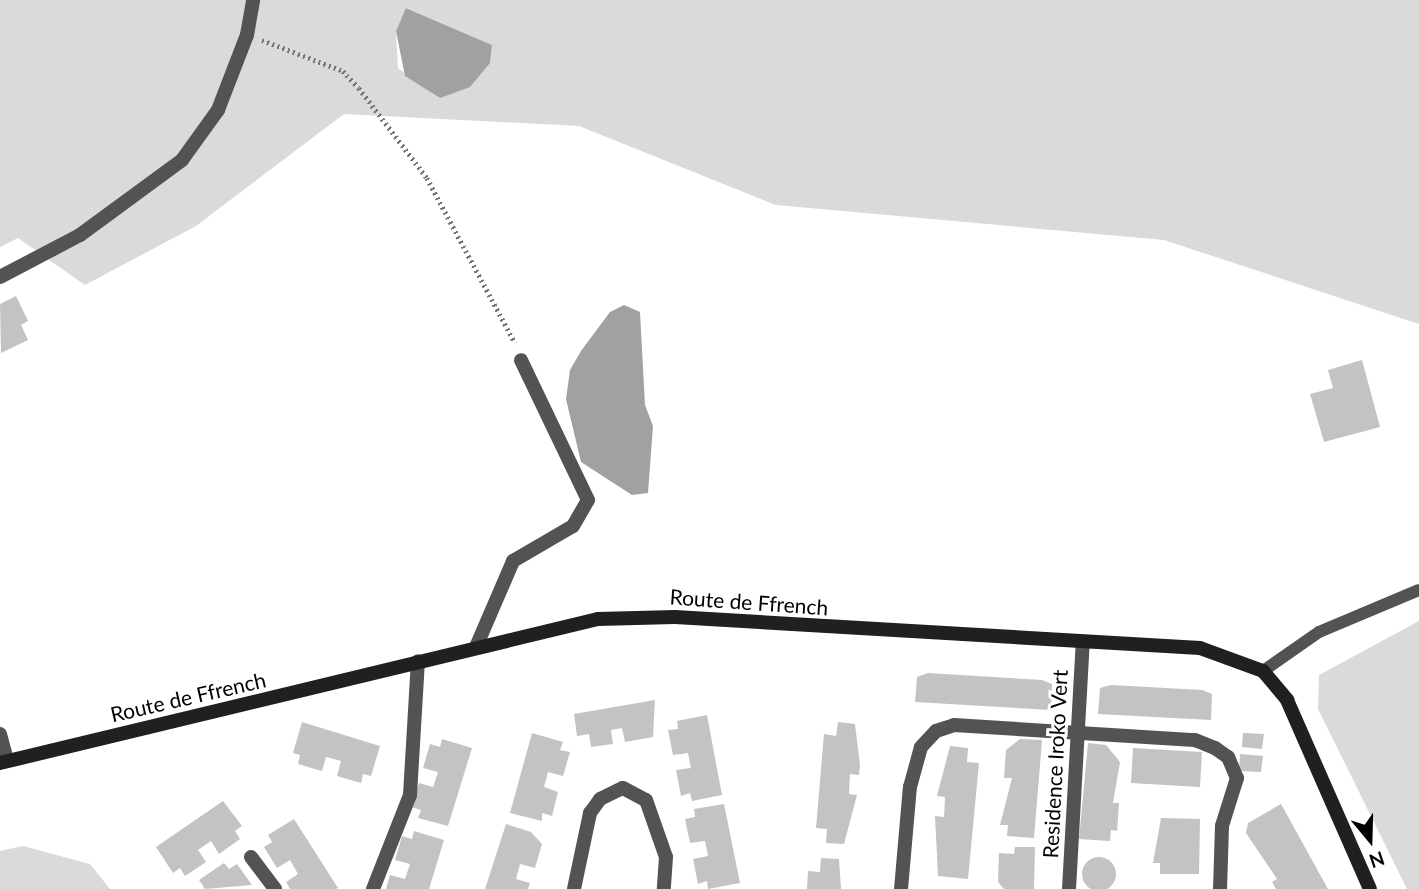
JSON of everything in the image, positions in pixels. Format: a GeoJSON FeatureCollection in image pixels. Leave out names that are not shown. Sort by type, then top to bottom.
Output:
{"type":"FeatureCollection","features":[{"type":"Feature","properties":{"kind":"main road","name":"Route de Ffrench"},"geometry":{"type":"LineString","coordinates":[[4,762],[598,619],[675,617],[1200,648],[1263,671]]}},
{"type":"Feature","properties":{"kind":"main road"},"geometry":{"type":"LineString","coordinates":[[1263,671],[1287,700],[1370,889]]}},
{"type":"Feature","properties":{"kind":"street"},"geometry":{"type":"LineString","coordinates":[[0,277],[80,235],[181,160],[218,110],[247,35],[253,0]]}},
{"type":"Feature","properties":{"kind":"street"},"geometry":{"type":"LineString","coordinates":[[476,647],[513,561],[573,526],[589,500],[521,360]]}},
{"type":"Feature","properties":{"kind":"street","name":"Residence Iroko Vert"},"geometry":{"type":"LineString","coordinates":[[1069,889],[1083,642]]}},
{"type":"Feature","properties":{"kind":"street"},"geometry":{"type":"LineString","coordinates":[[373,889],[410,794],[418,661]]}},
{"type":"Feature","properties":{"kind":"street"},"geometry":{"type":"LineString","coordinates":[[901,889],[910,787],[921,747],[936,731],[954,725],[1195,740],[1228,757],[1237,778],[1220,835],[1220,889]]}},
{"type":"Feature","properties":{"kind":"street"},"geometry":{"type":"LineString","coordinates":[[0,734],[4,762]]}},
{"type":"Feature","properties":{"kind":"street"},"geometry":{"type":"LineString","coordinates":[[574,889],[590,813],[600,799],[623,788],[646,800],[666,857],[664,889]]}},
{"type":"Feature","properties":{"kind":"street"},"geometry":{"type":"LineString","coordinates":[[251,857],[275,889]]}},
{"type":"Feature","properties":{"kind":"lane"},"geometry":{"type":"LineString","coordinates":[[1263,671],[1320,632],[1419,590]]}},
{"type":"Feature","properties":{"kind":"path"},"geometry":{"type":"LineString","coordinates":[[247,35],[310,55],[343,71],[359,88],[427,177],[506,316],[521,360]]}},
{"type":"Feature","properties":{"kind":"shaded area"},"geometry":{"type":"Polygon","coordinates":[[[0,0],[1419,0],[1419,324],[1164,240],[776,205],[579,126],[344,114],[196,226],[85,285],[18,238],[0,247],[0,0]],[[407,8],[396,31],[398,68],[440,98],[490,63],[492,45],[407,8]]]}},
{"type":"Feature","properties":{"kind":"shaded area"},"geometry":{"type":"Polygon","coordinates":[[[406,8],[492,45],[490,63],[470,87],[440,98],[405,76],[396,31],[406,8]]]}},
{"type":"Feature","properties":{"kind":"shaded area"},"geometry":{"type":"Polygon","coordinates":[[[624,305],[640,312],[645,405],[653,426],[648,493],[632,495],[581,462],[566,399],[570,370],[581,351],[610,312],[624,305]]]}},
{"type":"Feature","properties":{"kind":"shaded area"},"geometry":{"type":"Polygon","coordinates":[[[1419,621],[1419,889],[1407,889],[1318,709],[1319,675],[1419,621]]]}},
{"type":"Feature","properties":{"kind":"shaded area"},"geometry":{"type":"Polygon","coordinates":[[[23,846],[90,864],[110,889],[0,889],[0,851],[23,846]]]}},
{"type":"Feature","properties":{"kind":"building"},"geometry":{"type":"Polygon","coordinates":[[[16,296],[28,321],[21,325],[28,340],[1,353],[0,304],[16,296]]]}},
{"type":"Feature","properties":{"kind":"building"},"geometry":{"type":"Polygon","coordinates":[[[1362,360],[1380,427],[1324,442],[1310,394],[1333,388],[1328,370],[1362,360]]]}},
{"type":"Feature","properties":{"kind":"building"},"geometry":{"type":"Polygon","coordinates":[[[928,673],[1042,680],[1052,684],[1051,710],[915,702],[917,677],[928,673]]]}},
{"type":"Feature","properties":{"kind":"building"},"geometry":{"type":"Polygon","coordinates":[[[1111,685],[1202,690],[1212,694],[1211,720],[1098,714],[1100,688],[1111,685]]]}},
{"type":"Feature","properties":{"kind":"building"},"geometry":{"type":"Polygon","coordinates":[[[655,700],[653,737],[625,742],[622,728],[611,730],[613,744],[591,747],[589,734],[577,736],[574,714],[655,700]]]}},
{"type":"Feature","properties":{"kind":"building"},"geometry":{"type":"Polygon","coordinates":[[[707,715],[722,795],[692,801],[690,793],[681,796],[676,770],[691,768],[688,753],[673,755],[668,730],[678,729],[677,721],[707,715]]]}},
{"type":"Feature","properties":{"kind":"building"},"geometry":{"type":"Polygon","coordinates":[[[302,722],[380,746],[371,776],[363,774],[361,783],[337,776],[341,761],[326,757],[322,771],[298,764],[300,755],[293,753],[302,722]]]}},
{"type":"Feature","properties":{"kind":"building"},"geometry":{"type":"Polygon","coordinates":[[[838,722],[855,724],[860,765],[859,775],[850,774],[849,794],[857,795],[844,844],[826,843],[827,829],[816,828],[824,734],[836,736],[838,722]]]}},
{"type":"Feature","properties":{"kind":"building"},"geometry":{"type":"Polygon","coordinates":[[[532,733],[563,742],[560,750],[570,752],[563,776],[548,772],[544,787],[558,792],[552,816],[542,813],[542,821],[510,813],[532,733]]]}},
{"type":"Feature","properties":{"kind":"building"},"geometry":{"type":"Polygon","coordinates":[[[1243,733],[1264,734],[1262,749],[1242,747],[1243,733]]]}},
{"type":"Feature","properties":{"kind":"building"},"geometry":{"type":"Polygon","coordinates":[[[442,739],[472,748],[448,826],[418,818],[421,810],[411,807],[419,783],[433,787],[438,772],[423,768],[430,744],[440,747],[442,739]]]}},
{"type":"Feature","properties":{"kind":"building"},"geometry":{"type":"Polygon","coordinates":[[[1020,739],[1042,740],[1034,838],[1007,836],[1008,825],[1000,825],[1012,778],[1004,778],[1006,750],[1020,739]]]}},
{"type":"Feature","properties":{"kind":"building"},"geometry":{"type":"Polygon","coordinates":[[[1088,743],[1106,745],[1120,762],[1113,803],[1119,803],[1117,831],[1111,830],[1110,841],[1079,839],[1088,743]]]}},
{"type":"Feature","properties":{"kind":"building"},"geometry":{"type":"Polygon","coordinates":[[[950,746],[968,748],[967,762],[979,763],[968,879],[938,876],[935,816],[944,817],[945,797],[937,796],[950,746]]]}},
{"type":"Feature","properties":{"kind":"building"},"geometry":{"type":"Polygon","coordinates":[[[1133,748],[1202,752],[1200,787],[1131,783],[1133,748]]]}},
{"type":"Feature","properties":{"kind":"building"},"geometry":{"type":"Polygon","coordinates":[[[1240,754],[1263,756],[1261,772],[1239,771],[1240,754]]]}},
{"type":"Feature","properties":{"kind":"building"},"geometry":{"type":"Polygon","coordinates":[[[223,801],[242,826],[235,831],[240,839],[219,854],[211,841],[198,850],[206,862],[185,876],[180,868],[173,873],[156,847],[223,801]]]}},
{"type":"Feature","properties":{"kind":"building"},"geometry":{"type":"Polygon","coordinates":[[[724,804],[740,883],[708,889],[707,881],[698,884],[693,859],[708,856],[705,841],[690,843],[685,819],[695,817],[694,809],[724,804]]]}},
{"type":"Feature","properties":{"kind":"building"},"geometry":{"type":"Polygon","coordinates":[[[1281,804],[1328,889],[1276,889],[1272,882],[1277,879],[1246,833],[1248,823],[1281,804]]]}},
{"type":"Feature","properties":{"kind":"building"},"geometry":{"type":"Polygon","coordinates":[[[1161,818],[1200,819],[1199,874],[1160,874],[1160,863],[1153,863],[1161,818]]]}},
{"type":"Feature","properties":{"kind":"building"},"geometry":{"type":"Polygon","coordinates":[[[294,819],[338,888],[290,889],[286,882],[298,874],[290,860],[277,868],[264,847],[272,842],[268,835],[294,819]]]}},
{"type":"Feature","properties":{"kind":"building"},"geometry":{"type":"Polygon","coordinates":[[[506,824],[531,832],[542,844],[535,868],[520,864],[516,879],[530,883],[528,889],[485,889],[506,824]]]}},
{"type":"Feature","properties":{"kind":"building"},"geometry":{"type":"Polygon","coordinates":[[[414,831],[444,840],[429,889],[386,889],[390,875],[405,879],[410,864],[395,860],[402,836],[412,839],[414,831]]]}},
{"type":"Feature","properties":{"kind":"building"},"geometry":{"type":"Polygon","coordinates":[[[1015,847],[1035,847],[1034,889],[1004,889],[998,882],[999,853],[1014,854],[1015,847]]]}},
{"type":"Feature","properties":{"kind":"building"},"geometry":{"type":"Polygon","coordinates":[[[1099,857],[1111,862],[1116,874],[1111,886],[1099,891],[1087,886],[1082,874],[1087,862],[1099,857]]]}},
{"type":"Feature","properties":{"kind":"building"},"geometry":{"type":"Polygon","coordinates":[[[821,858],[839,859],[841,889],[807,889],[808,871],[820,872],[821,858]]]}},
{"type":"Feature","properties":{"kind":"building"},"geometry":{"type":"Polygon","coordinates":[[[224,863],[229,869],[237,864],[252,885],[205,889],[199,880],[224,863]]]}}]}
